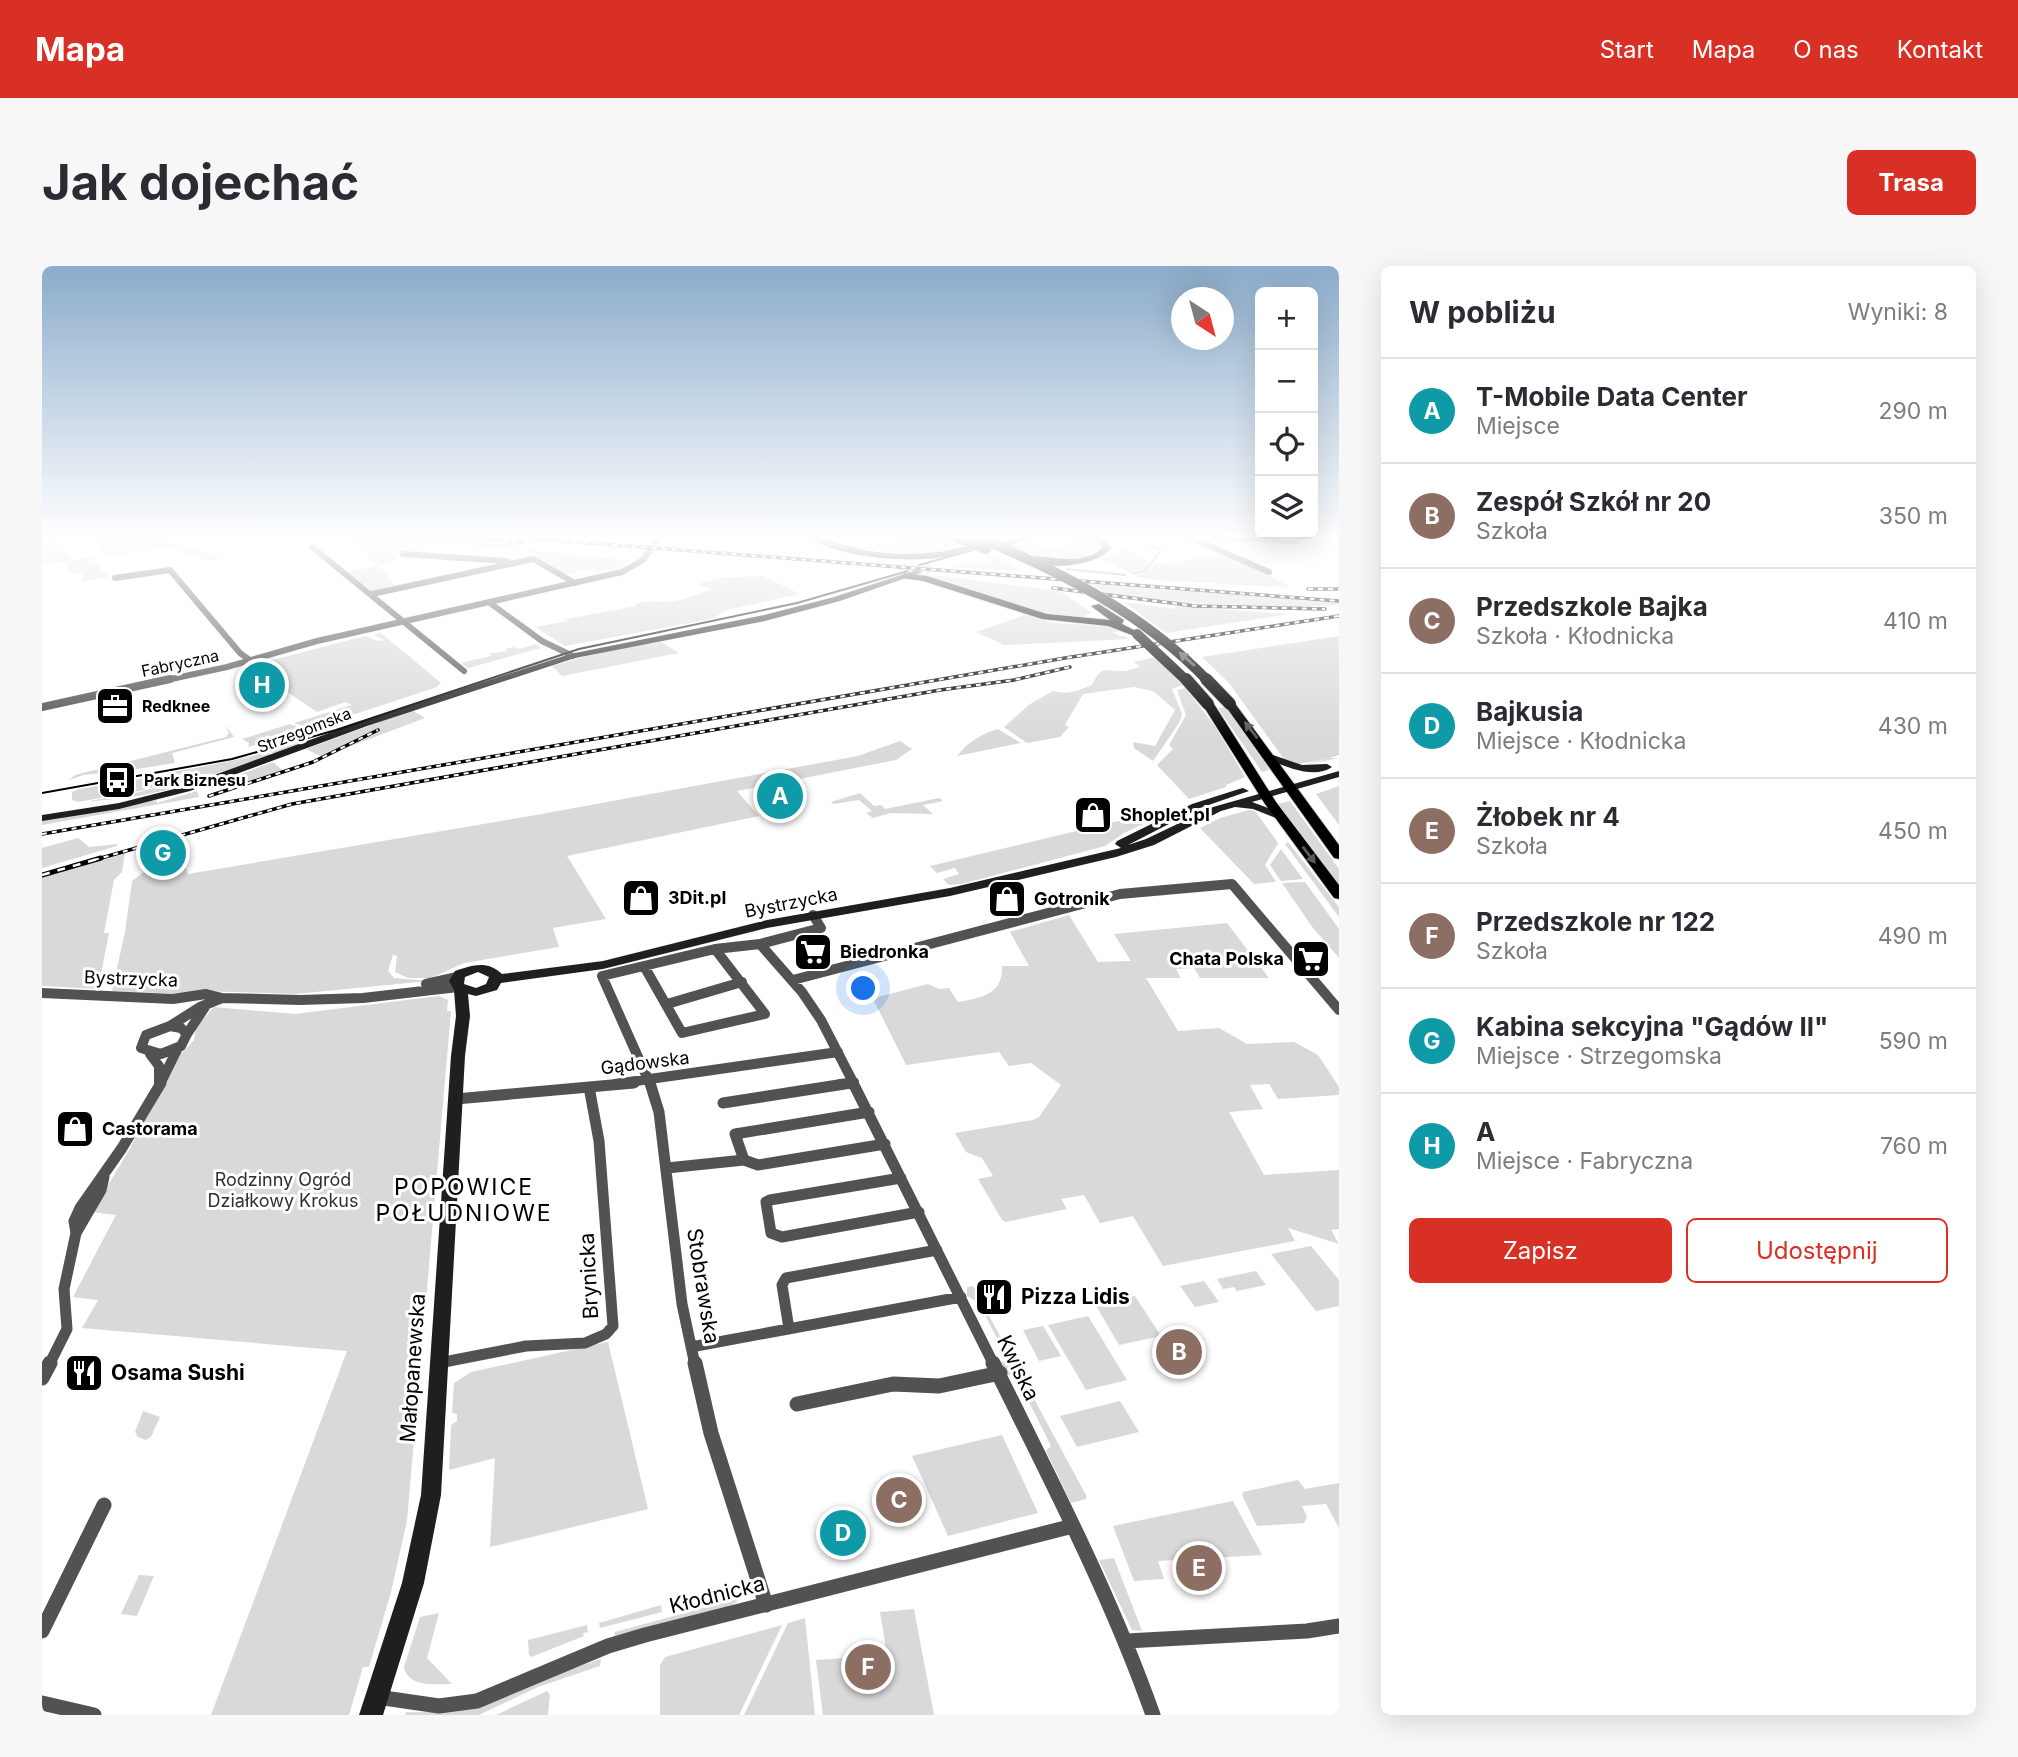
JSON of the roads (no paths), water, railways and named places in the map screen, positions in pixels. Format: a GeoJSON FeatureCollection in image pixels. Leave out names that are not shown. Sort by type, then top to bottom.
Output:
{"type":"FeatureCollection","features":[{"type":"Feature","properties":{"kind":"main road"},"geometry":{"type":"LineString","coordinates":[[1003,605],[1051,619],[1110,622],[1137,634]]}},
{"type":"Feature","properties":{"kind":"main road"},"geometry":{"type":"LineString","coordinates":[[1112,605],[1150,628],[1195,665],[1230,704],[1339,855]]}},
{"type":"Feature","properties":{"kind":"main road"},"geometry":{"type":"LineString","coordinates":[[1081,621],[1099,616],[1100,611],[1096,606]]}},
{"type":"Feature","properties":{"kind":"main road"},"geometry":{"type":"LineString","coordinates":[[1096,606],[1137,634],[1175,667],[1208,704],[1280,816],[1339,895]]}},
{"type":"Feature","properties":{"kind":"street"},"geometry":{"type":"LineString","coordinates":[[199,605],[240,653],[251,661]]}},
{"type":"Feature","properties":{"kind":"street"},"geometry":{"type":"LineString","coordinates":[[385,605],[464,671]]}},
{"type":"Feature","properties":{"kind":"street","name":"Fabryczna"},"geometry":{"type":"LineString","coordinates":[[42,707],[251,661],[317,641],[482,605]]}},
{"type":"Feature","properties":{"kind":"street"},"geometry":{"type":"LineString","coordinates":[[492,605],[545,643],[573,656]]}},
{"type":"Feature","properties":{"kind":"street","name":"Strzegomska"},"geometry":{"type":"LineString","coordinates":[[42,818],[119,806],[214,780],[351,728],[573,656],[755,620],[812,605]]}},
{"type":"Feature","properties":{"kind":"street"},"geometry":{"type":"LineString","coordinates":[[1270,757],[1301,768],[1333,765]]}},
{"type":"Feature","properties":{"kind":"street","name":"Bystrzycka"},"geometry":{"type":"LineString","coordinates":[[1288,783],[1333,765]]}},
{"type":"Feature","properties":{"kind":"street","name":"Bystrzycka"},"geometry":{"type":"LineString","coordinates":[[497,979],[603,965],[813,915],[927,897],[1138,847],[1207,802],[1339,774]]}},
{"type":"Feature","properties":{"kind":"street","name":"Bystrzycka"},"geometry":{"type":"LineString","coordinates":[[1161,831],[1263,790]]}},
{"type":"Feature","properties":{"kind":"street"},"geometry":{"type":"LineString","coordinates":[[42,811],[154,797]]}},
{"type":"Feature","properties":{"kind":"street"},"geometry":{"type":"LineString","coordinates":[[1231,805],[1255,806],[1280,816]]}},
{"type":"Feature","properties":{"kind":"street"},"geometry":{"type":"LineString","coordinates":[[793,980],[1120,894],[1232,884],[1339,1010]]}},
{"type":"Feature","properties":{"kind":"street"},"geometry":{"type":"LineString","coordinates":[[715,949],[765,1014],[682,1033],[644,966],[715,949],[741,944],[760,944],[821,928],[813,915]]}},
{"type":"Feature","properties":{"kind":"street","name":"Kwiska"},"geometry":{"type":"LineString","coordinates":[[760,944],[793,980],[821,1020],[854,1082],[1000,1373],[1073,1526],[1127,1641],[1153,1715]]}},
{"type":"Feature","properties":{"kind":"street","name":"Stobrawska"},"geometry":{"type":"LineString","coordinates":[[644,966],[602,976],[633,1037],[651,1081],[659,1112],[682,1304],[691,1347],[711,1433],[766,1605]]}},
{"type":"Feature","properties":{"kind":"street"},"geometry":{"type":"LineString","coordinates":[[463,1016],[482,992],[497,979],[489,970],[477,968],[465,971],[458,985],[482,992]]}},
{"type":"Feature","properties":{"kind":"street"},"geometry":{"type":"LineString","coordinates":[[667,1004],[742,982]]}},
{"type":"Feature","properties":{"kind":"street","name":"Bystrzycka"},"geometry":{"type":"LineString","coordinates":[[42,993],[173,999],[206,994],[222,998],[300,1000],[363,998],[458,985]]}},
{"type":"Feature","properties":{"kind":"street","name":"Małopanewska"},"geometry":{"type":"LineString","coordinates":[[374,1706],[424,1539],[430,1494],[463,1016],[458,985]]}},
{"type":"Feature","properties":{"kind":"street"},"geometry":{"type":"LineString","coordinates":[[159,1084],[159,1066],[150,1054],[141,1048],[142,1039],[151,1031],[170,1026],[222,998]]}},
{"type":"Feature","properties":{"kind":"street"},"geometry":{"type":"LineString","coordinates":[[150,1054],[164,1054],[184,1043],[207,1004]]}},
{"type":"Feature","properties":{"kind":"street"},"geometry":{"type":"LineString","coordinates":[[170,1026],[181,1028],[187,1034]]}},
{"type":"Feature","properties":{"kind":"street"},"geometry":{"type":"LineString","coordinates":[[42,1378],[68,1329],[64,1289],[76,1233],[104,1177],[178,1048]]}},
{"type":"Feature","properties":{"kind":"street","name":"Gądowska"},"geometry":{"type":"LineString","coordinates":[[456,1099],[651,1081],[838,1052]]}},
{"type":"Feature","properties":{"kind":"street"},"geometry":{"type":"LineString","coordinates":[[723,1103],[854,1082]]}},
{"type":"Feature","properties":{"kind":"street","name":"Brynicka"},"geometry":{"type":"LineString","coordinates":[[439,1363],[467,1360],[528,1345],[566,1345],[593,1340],[604,1336],[613,1325],[599,1141],[589,1087]]}},
{"type":"Feature","properties":{"kind":"street"},"geometry":{"type":"LineString","coordinates":[[744,1160],[735,1134],[869,1112]]}},
{"type":"Feature","properties":{"kind":"street"},"geometry":{"type":"LineString","coordinates":[[667,1168],[744,1160],[758,1165],[885,1144]]}},
{"type":"Feature","properties":{"kind":"street"},"geometry":{"type":"LineString","coordinates":[[901,1178],[770,1200],[766,1202],[765,1208],[771,1233],[782,1237],[919,1212]]}},
{"type":"Feature","properties":{"kind":"street"},"geometry":{"type":"LineString","coordinates":[[789,1329],[782,1285],[786,1278],[937,1250]]}},
{"type":"Feature","properties":{"kind":"street"},"geometry":{"type":"LineString","coordinates":[[691,1347],[961,1297]]}},
{"type":"Feature","properties":{"kind":"street"},"geometry":{"type":"LineString","coordinates":[[797,1404],[893,1384],[939,1386],[1000,1373]]}},
{"type":"Feature","properties":{"kind":"street"},"geometry":{"type":"LineString","coordinates":[[42,1630],[104,1505]]}},
{"type":"Feature","properties":{"kind":"street","name":"Kłodnicka"},"geometry":{"type":"LineString","coordinates":[[374,1706],[439,1706],[477,1701],[608,1646],[1073,1526]]}},
{"type":"Feature","properties":{"kind":"street"},"geometry":{"type":"LineString","coordinates":[[1127,1641],[1307,1631],[1339,1626]]}},
{"type":"Feature","properties":{"kind":"street"},"geometry":{"type":"LineString","coordinates":[[42,1703],[94,1715]]}},
{"type":"Feature","properties":{"kind":"tram line"},"geometry":{"type":"LineString","coordinates":[[42,793],[232,759],[336,730],[579,649],[789,605]]}},
{"type":"Feature","properties":{"kind":"railway"},"geometry":{"type":"LineString","coordinates":[[1184,605],[1325,609]]}},
{"type":"Feature","properties":{"kind":"railway"},"geometry":{"type":"LineString","coordinates":[[42,834],[1065,658],[1339,616]]}},
{"type":"Feature","properties":{"kind":"railway"},"geometry":{"type":"LineString","coordinates":[[97,859],[292,804],[940,690],[1014,680],[1070,667]]}},
{"type":"Feature","properties":{"kind":"railway"},"geometry":{"type":"LineString","coordinates":[[209,796],[313,762],[378,730]]}},
{"type":"Feature","properties":{"kind":"railway"},"geometry":{"type":"LineString","coordinates":[[42,875],[97,859]]}},
{"type":"Feature","properties":{"kind":"place","name":"A"},"geometry":{"type":"Point","coordinates":[262,685]}},
{"type":"Feature","properties":{"kind":"place","name":"Redknee"},"geometry":{"type":"Point","coordinates":[115,706]}},
{"type":"Feature","properties":{"kind":"place","name":"Park Biznesu"},"geometry":{"type":"Point","coordinates":[117,780]}},
{"type":"Feature","properties":{"kind":"place","name":"T-Mobile Data Center"},"geometry":{"type":"Point","coordinates":[780,796]}},
{"type":"Feature","properties":{"kind":"place","name":"Shoplet.pl"},"geometry":{"type":"Point","coordinates":[1093,815]}},
{"type":"Feature","properties":{"kind":"place","name":"Kabina sekcyjna \"Gądów II\""},"geometry":{"type":"Point","coordinates":[163,853]}},
{"type":"Feature","properties":{"kind":"place","name":"3Dit.pl"},"geometry":{"type":"Point","coordinates":[641,898]}},
{"type":"Feature","properties":{"kind":"place","name":"Gotronik"},"geometry":{"type":"Point","coordinates":[1007,899]}},
{"type":"Feature","properties":{"kind":"place","name":"Biedronka"},"geometry":{"type":"Point","coordinates":[813,952]}},
{"type":"Feature","properties":{"kind":"place","name":"Chata Polska"},"geometry":{"type":"Point","coordinates":[1311,959]}},
{"type":"Feature","properties":{"kind":"place","name":"Castorama"},"geometry":{"type":"Point","coordinates":[75,1129]}},
{"type":"Feature","properties":{"kind":"place","name":"Pizza Lidis"},"geometry":{"type":"Point","coordinates":[994,1297]}},
{"type":"Feature","properties":{"kind":"place","name":"Zespół Szkół nr 20"},"geometry":{"type":"Point","coordinates":[1179,1352]}},
{"type":"Feature","properties":{"kind":"place","name":"Osama Sushi"},"geometry":{"type":"Point","coordinates":[84,1373]}},
{"type":"Feature","properties":{"kind":"place","name":"Przedszkole Bajka"},"geometry":{"type":"Point","coordinates":[899,1500]}},
{"type":"Feature","properties":{"kind":"place","name":"Bajkusia"},"geometry":{"type":"Point","coordinates":[843,1533]}},
{"type":"Feature","properties":{"kind":"place","name":"Żłobek nr 4"},"geometry":{"type":"Point","coordinates":[1199,1568]}},
{"type":"Feature","properties":{"kind":"place","name":"Przedszkole nr 122"},"geometry":{"type":"Point","coordinates":[868,1667]}},
{"type":"Feature","properties":{"kind":"district","name":"POPOWICE POŁUDNIOWE"},"geometry":{"type":"Point","coordinates":[464,1200]}},
{"type":"Feature","properties":{"kind":"park label","name":"Rodzinny Ogród Działkowy Krokus"},"geometry":{"type":"Point","coordinates":[283,1190]}}]}
